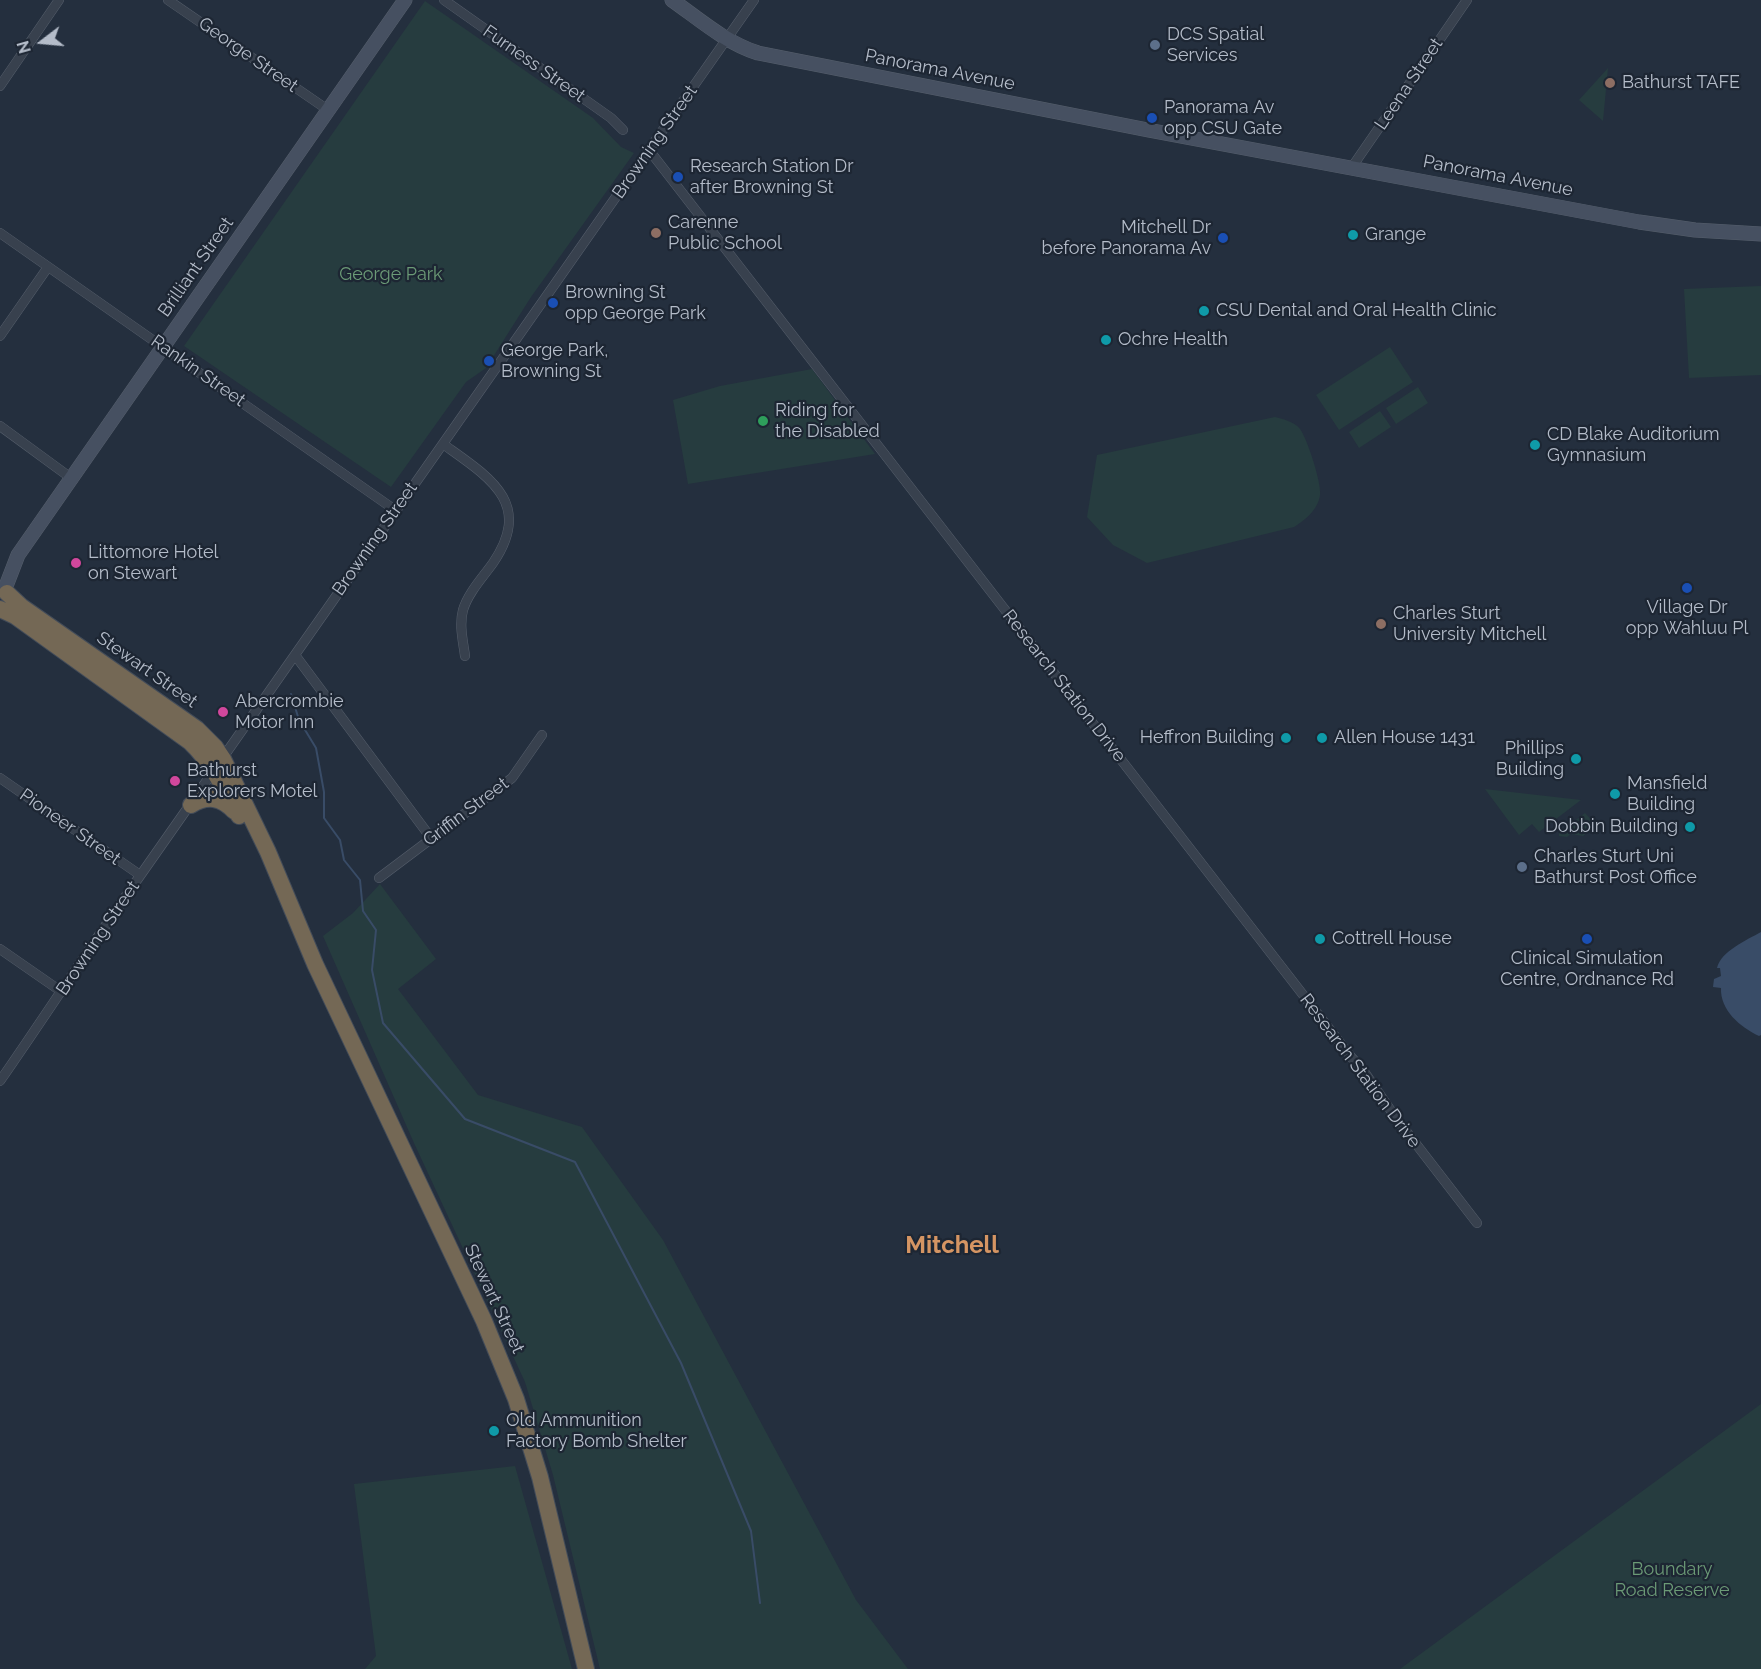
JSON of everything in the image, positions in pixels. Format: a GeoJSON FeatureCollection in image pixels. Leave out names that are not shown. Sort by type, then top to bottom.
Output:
{"type":"FeatureCollection","features":[{"type":"Feature","properties":{"kind":"highway","name":"Stewart Street"},"geometry":{"type":"LineString","coordinates":[[2,590],[15,616],[178,732],[202,754],[219,765],[268,852],[315,964]]}},
{"type":"Feature","properties":{"kind":"highway","name":"Stewart Street"},"geometry":{"type":"LineString","coordinates":[[219,765],[240,819],[315,964],[484,1321],[516,1399],[540,1477],[586,1669]]}},
{"type":"Feature","properties":{"kind":"highway"},"geometry":{"type":"LineString","coordinates":[[191,805],[203,798],[218,799],[240,819]]}},
{"type":"Feature","properties":{"kind":"street"},"geometry":{"type":"LineString","coordinates":[[0,86],[59,0]]}},
{"type":"Feature","properties":{"kind":"street","name":"George Street"},"geometry":{"type":"LineString","coordinates":[[168,0],[328,110]]}},
{"type":"Feature","properties":{"kind":"street","name":"Brilliant Street"},"geometry":{"type":"LineString","coordinates":[[2,590],[18,555],[405,0]]}},
{"type":"Feature","properties":{"kind":"street","name":"Furness Street"},"geometry":{"type":"LineString","coordinates":[[444,0],[611,118],[623,130]]}},
{"type":"Feature","properties":{"kind":"street","name":"Panorama Avenue"},"geometry":{"type":"LineString","coordinates":[[672,0],[727,39],[758,53],[1148,130],[1639,222],[1703,231],[1761,234]]}},
{"type":"Feature","properties":{"kind":"street","name":"Browning Street"},"geometry":{"type":"LineString","coordinates":[[0,1081],[394,510],[443,444],[754,0]]}},
{"type":"Feature","properties":{"kind":"street","name":"Leena Street"},"geometry":{"type":"LineString","coordinates":[[1352,167],[1467,0]]}},
{"type":"Feature","properties":{"kind":"street","name":"Research Station Drive"},"geometry":{"type":"LineString","coordinates":[[649,150],[1363,1070],[1396,1118],[1477,1223]]}},
{"type":"Feature","properties":{"kind":"street","name":"Rankin Street"},"geometry":{"type":"LineString","coordinates":[[0,233],[394,510]]}},
{"type":"Feature","properties":{"kind":"street"},"geometry":{"type":"LineString","coordinates":[[0,336],[48,267]]}},
{"type":"Feature","properties":{"kind":"street"},"geometry":{"type":"LineString","coordinates":[[0,426],[71,478]]}},
{"type":"Feature","properties":{"kind":"street"},"geometry":{"type":"LineString","coordinates":[[443,444],[497,486],[504,497],[509,515],[509,532],[506,543],[463,609],[465,656]]}},
{"type":"Feature","properties":{"kind":"street"},"geometry":{"type":"LineString","coordinates":[[296,655],[431,838]]}},
{"type":"Feature","properties":{"kind":"street","name":"Griffin Street"},"geometry":{"type":"LineString","coordinates":[[380,878],[512,778],[542,735]]}},
{"type":"Feature","properties":{"kind":"street","name":"Pioneer Street"},"geometry":{"type":"LineString","coordinates":[[0,778],[140,875]]}},
{"type":"Feature","properties":{"kind":"street"},"geometry":{"type":"LineString","coordinates":[[0,949],[62,992]]}},
{"type":"Feature","properties":{"kind":"green space","name":"George Park"},"geometry":{"type":"Polygon","coordinates":[[[425,1],[593,118],[621,147],[634,153],[531,297],[486,368],[466,382],[391,487],[184,346],[425,1]]]}},
{"type":"Feature","properties":{"kind":"green space"},"geometry":{"type":"Polygon","coordinates":[[[1608,68],[1603,121],[1579,100],[1608,68]]]}},
{"type":"Feature","properties":{"kind":"green space"},"geometry":{"type":"Polygon","coordinates":[[[1761,286],[1761,375],[1689,378],[1684,289],[1761,286]]]}},
{"type":"Feature","properties":{"kind":"green space"},"geometry":{"type":"Polygon","coordinates":[[[1390,347],[1413,382],[1339,430],[1316,395],[1390,347]]]}},
{"type":"Feature","properties":{"kind":"green space","name":"Riding for the Disabled"},"geometry":{"type":"Polygon","coordinates":[[[812,369],[875,454],[688,484],[673,400],[720,386],[812,369]]]}},
{"type":"Feature","properties":{"kind":"green space"},"geometry":{"type":"Polygon","coordinates":[[[1418,387],[1428,403],[1396,424],[1386,408],[1418,387]]]}},
{"type":"Feature","properties":{"kind":"green space"},"geometry":{"type":"Polygon","coordinates":[[[1380,411],[1391,427],[1359,448],[1349,432],[1380,411]]]}},
{"type":"Feature","properties":{"kind":"green space"},"geometry":{"type":"Polygon","coordinates":[[[1275,417],[1292,423],[1300,429],[1310,451],[1319,481],[1320,495],[1317,505],[1307,518],[1294,527],[1147,563],[1113,545],[1087,517],[1097,455],[1275,417]]]}},
{"type":"Feature","properties":{"kind":"green space"},"geometry":{"type":"Polygon","coordinates":[[[1485,789],[1581,800],[1539,832],[1532,824],[1519,835],[1485,789]]]}},
{"type":"Feature","properties":{"kind":"green space"},"geometry":{"type":"Polygon","coordinates":[[[1585,813],[1597,826],[1583,836],[1571,834],[1567,837],[1559,836],[1559,833],[1585,813]]]}},
{"type":"Feature","properties":{"kind":"green space"},"geometry":{"type":"Polygon","coordinates":[[[380,884],[436,959],[398,989],[478,1095],[582,1127],[663,1240],[856,1600],[908,1669],[600,1669],[553,1475],[525,1382],[414,1143],[323,936],[353,913],[380,884]]]}},
{"type":"Feature","properties":{"kind":"green space","name":"Boundary Road Reserve"},"geometry":{"type":"Polygon","coordinates":[[[1761,1404],[1761,1669],[1400,1669],[1761,1404]]]}},
{"type":"Feature","properties":{"kind":"green space"},"geometry":{"type":"Polygon","coordinates":[[[515,1466],[572,1669],[365,1669],[376,1656],[354,1484],[515,1466]]]}},
{"type":"Feature","properties":{"kind":"water"},"geometry":{"type":"Polygon","coordinates":[[[1761,932],[1761,1035],[1759,1036],[1732,1017],[1724,1004],[1721,988],[1713,987],[1714,979],[1721,976],[1720,968],[1717,968],[1724,956],[1761,932]]]}},
{"type":"Feature","properties":{"kind":"waterway"},"geometry":{"type":"LineString","coordinates":[[291,694],[299,720],[316,748],[324,792],[324,818],[340,840],[344,860],[360,880],[363,911],[376,930],[372,970],[383,1023],[465,1119],[575,1162],[681,1363],[751,1531],[760,1603]]}},
{"type":"Feature","properties":{"kind":"place","name":"DCS Spatial Services"},"geometry":{"type":"Point","coordinates":[1155,45]}},
{"type":"Feature","properties":{"kind":"place","name":"Bathurst TAFE"},"geometry":{"type":"Point","coordinates":[1610,83]}},
{"type":"Feature","properties":{"kind":"place","name":"Panorama Av opp CSU Gate"},"geometry":{"type":"Point","coordinates":[1152,118]}},
{"type":"Feature","properties":{"kind":"place","name":"Research Station Dr after Browning St"},"geometry":{"type":"Point","coordinates":[678,177]}},
{"type":"Feature","properties":{"kind":"place","name":"Carenne Public School"},"geometry":{"type":"Point","coordinates":[656,233]}},
{"type":"Feature","properties":{"kind":"place","name":"Grange"},"geometry":{"type":"Point","coordinates":[1353,235]}},
{"type":"Feature","properties":{"kind":"place","name":"Mitchell Dr before Panorama Av"},"geometry":{"type":"Point","coordinates":[1223,238]}},
{"type":"Feature","properties":{"kind":"place","name":"Browning St opp George Park"},"geometry":{"type":"Point","coordinates":[553,303]}},
{"type":"Feature","properties":{"kind":"place","name":"CSU Dental and Oral Health Clinic"},"geometry":{"type":"Point","coordinates":[1204,311]}},
{"type":"Feature","properties":{"kind":"place","name":"Ochre Health"},"geometry":{"type":"Point","coordinates":[1106,340]}},
{"type":"Feature","properties":{"kind":"place","name":"George Park, Browning St"},"geometry":{"type":"Point","coordinates":[489,361]}},
{"type":"Feature","properties":{"kind":"place","name":"Riding for the Disabled"},"geometry":{"type":"Point","coordinates":[763,421]}},
{"type":"Feature","properties":{"kind":"place","name":"CD Blake Auditorium Gymnasium"},"geometry":{"type":"Point","coordinates":[1535,445]}},
{"type":"Feature","properties":{"kind":"place","name":"Littomore Hotel on Stewart"},"geometry":{"type":"Point","coordinates":[76,563]}},
{"type":"Feature","properties":{"kind":"place","name":"Village Dr opp Wahluu Pl"},"geometry":{"type":"Point","coordinates":[1687,588]}},
{"type":"Feature","properties":{"kind":"place","name":"Charles Sturt University Mitchell"},"geometry":{"type":"Point","coordinates":[1381,624]}},
{"type":"Feature","properties":{"kind":"place","name":"Abercrombie Motor Inn"},"geometry":{"type":"Point","coordinates":[223,712]}},
{"type":"Feature","properties":{"kind":"place","name":"Heffron Building"},"geometry":{"type":"Point","coordinates":[1286,738]}},
{"type":"Feature","properties":{"kind":"place","name":"Allen House 1431"},"geometry":{"type":"Point","coordinates":[1322,738]}},
{"type":"Feature","properties":{"kind":"place","name":"Phillips Building"},"geometry":{"type":"Point","coordinates":[1576,759]}},
{"type":"Feature","properties":{"kind":"place","name":"Bathurst Explorers Motel"},"geometry":{"type":"Point","coordinates":[175,781]}},
{"type":"Feature","properties":{"kind":"place","name":"Mansfield Building"},"geometry":{"type":"Point","coordinates":[1615,794]}},
{"type":"Feature","properties":{"kind":"place","name":"Dobbin Building"},"geometry":{"type":"Point","coordinates":[1690,827]}},
{"type":"Feature","properties":{"kind":"place","name":"Charles Sturt Uni Bathurst Post Office"},"geometry":{"type":"Point","coordinates":[1522,867]}},
{"type":"Feature","properties":{"kind":"place","name":"Cottrell House"},"geometry":{"type":"Point","coordinates":[1320,939]}},
{"type":"Feature","properties":{"kind":"place","name":"Clinical Simulation Centre, Ordnance Rd"},"geometry":{"type":"Point","coordinates":[1587,939]}},
{"type":"Feature","properties":{"kind":"place","name":"Old Ammunition Factory Bomb Shelter"},"geometry":{"type":"Point","coordinates":[494,1431]}},
{"type":"Feature","properties":{"kind":"district","name":"Mitchell"},"geometry":{"type":"Point","coordinates":[952,1246]}}]}
